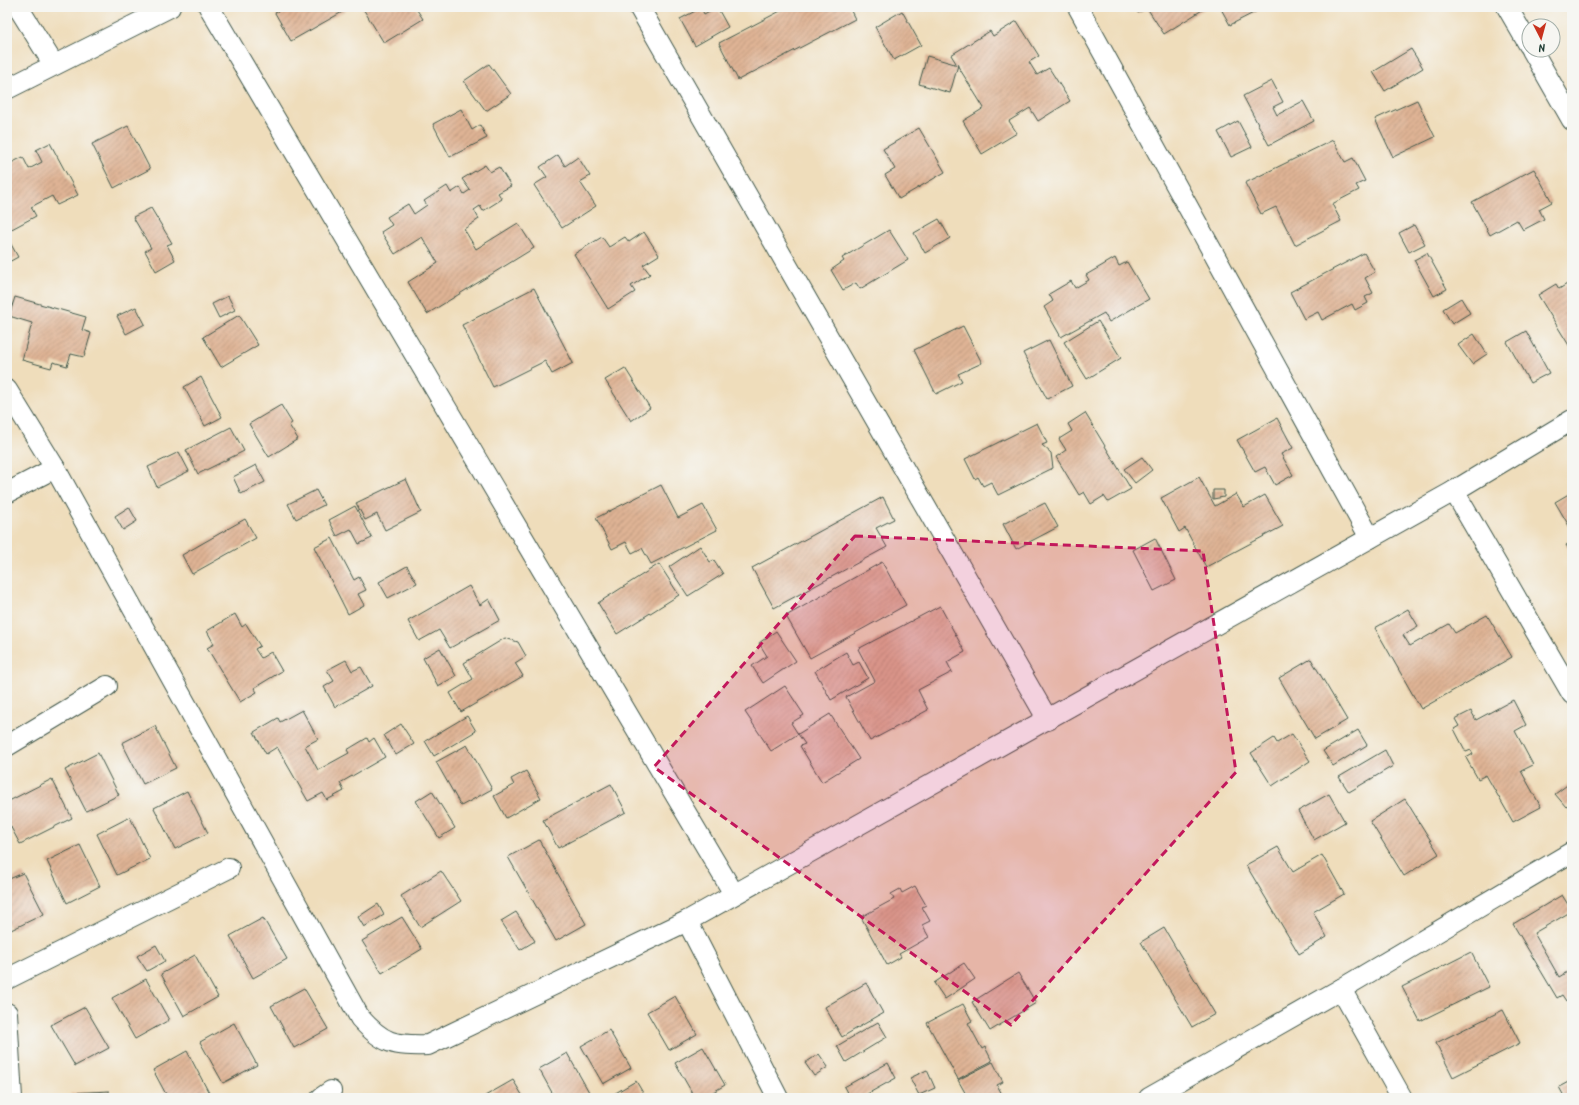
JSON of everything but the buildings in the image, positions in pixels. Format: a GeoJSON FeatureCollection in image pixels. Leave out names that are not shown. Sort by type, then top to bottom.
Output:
{"type":"FeatureCollection","features":[{"type":"Feature","properties":{"kind":"street"},"geometry":{"type":"LineString","coordinates":[[7,12],[15,7]]}},
{"type":"Feature","properties":{"kind":"street"},"geometry":{"type":"LineString","coordinates":[[18,7],[54,66]]}},
{"type":"Feature","properties":{"kind":"street"},"geometry":{"type":"LineString","coordinates":[[7,89],[170,7]]}},
{"type":"Feature","properties":{"kind":"street"},"geometry":{"type":"LineString","coordinates":[[209,7],[734,894]]}},
{"type":"Feature","properties":{"kind":"street"},"geometry":{"type":"LineString","coordinates":[[639,7],[1048,720]]}},
{"type":"Feature","properties":{"kind":"street"},"geometry":{"type":"LineString","coordinates":[[1078,7],[1370,538]]}},
{"type":"Feature","properties":{"kind":"street"},"geometry":{"type":"LineString","coordinates":[[1507,7],[1521,31]]}},
{"type":"Feature","properties":{"kind":"street"},"geometry":{"type":"LineString","coordinates":[[1537,58],[1572,120]]}},
{"type":"Feature","properties":{"kind":"street"},"geometry":{"type":"LineString","coordinates":[[7,390],[55,468],[356,1011],[372,1032],[388,1042],[408,1046],[428,1045],[687,922],[734,894],[1048,720],[1454,491],[1572,420]]}},
{"type":"Feature","properties":{"kind":"street"},"geometry":{"type":"LineString","coordinates":[[7,493],[55,468]]}},
{"type":"Feature","properties":{"kind":"street"},"geometry":{"type":"LineString","coordinates":[[1454,491],[1572,694]]}},
{"type":"Feature","properties":{"kind":"street"},"geometry":{"type":"LineString","coordinates":[[7,746],[107,686]]}},
{"type":"Feature","properties":{"kind":"street"},"geometry":{"type":"LineString","coordinates":[[1149,1098],[1341,988],[1572,852]]}},
{"type":"Feature","properties":{"kind":"street"},"geometry":{"type":"LineString","coordinates":[[7,979],[229,868]]}},
{"type":"Feature","properties":{"kind":"street"},"geometry":{"type":"LineString","coordinates":[[687,922],[778,1098]]}},
{"type":"Feature","properties":{"kind":"street"},"geometry":{"type":"LineString","coordinates":[[1341,988],[1402,1098]]}},
{"type":"Feature","properties":{"kind":"street"},"geometry":{"type":"LineString","coordinates":[[7,1013],[12,1098]]}},
{"type":"Feature","properties":{"kind":"highlighted area"},"geometry":{"type":"Polygon","coordinates":[[[855,536],[1203,551],[1236,772],[1011,1025],[654,767],[855,536]]]}}]}
